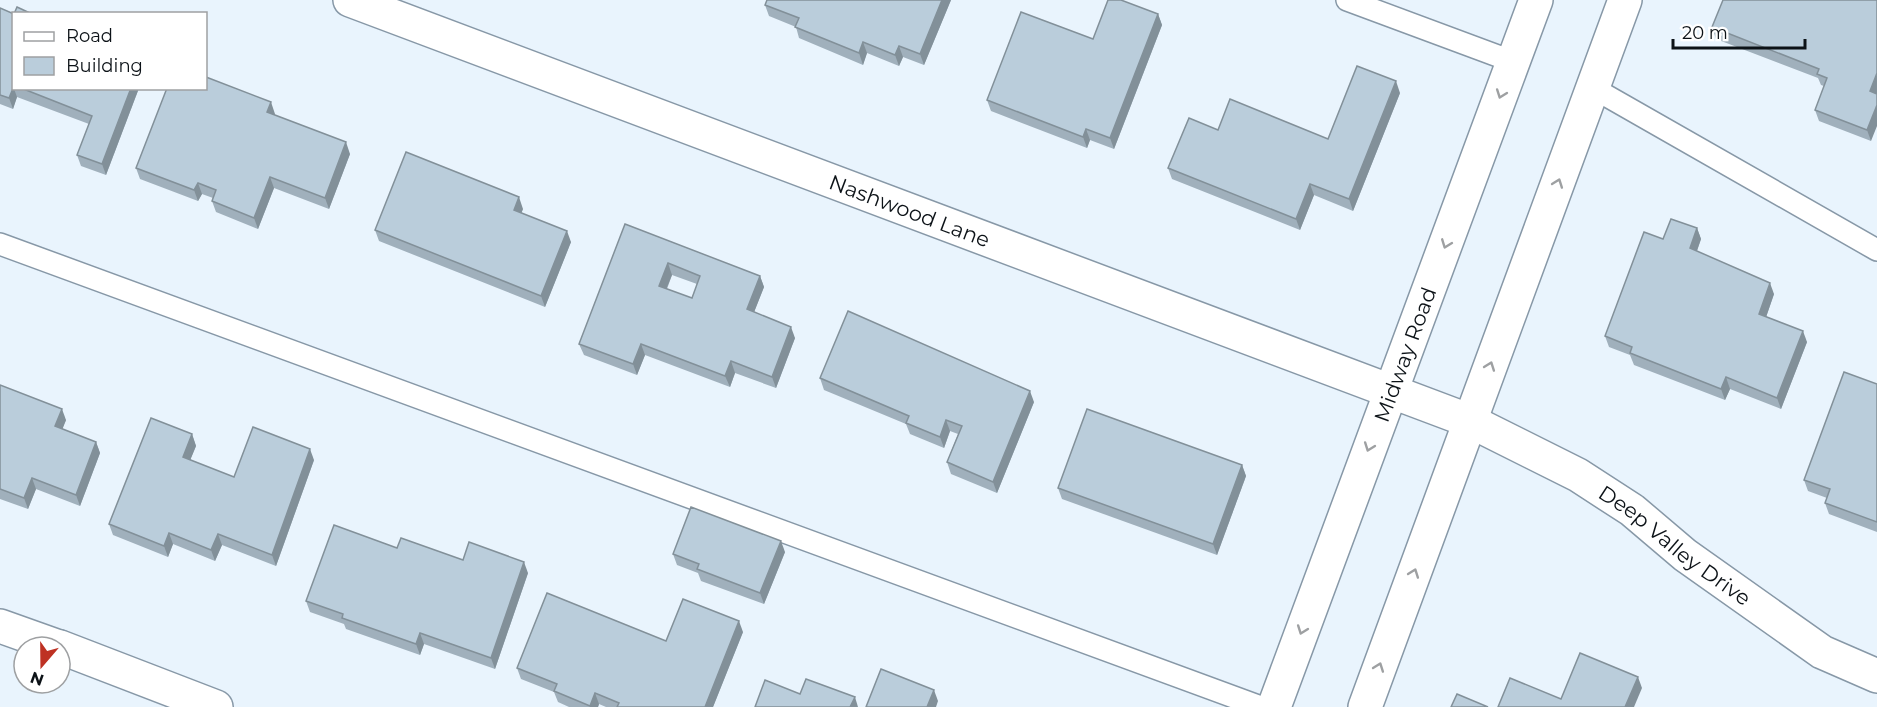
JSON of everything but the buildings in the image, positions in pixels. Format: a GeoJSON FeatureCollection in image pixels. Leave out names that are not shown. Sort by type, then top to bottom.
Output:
{"type":"FeatureCollection","features":[{"type":"Feature","properties":{"kind":"street","name":"Nashwood Lane"},"geometry":{"type":"LineString","coordinates":[[350,0],[1470,421]]}},
{"type":"Feature","properties":{"kind":"street","name":"Midway Road"},"geometry":{"type":"LineString","coordinates":[[1274,707],[1536,0]]}},
{"type":"Feature","properties":{"kind":"street"},"geometry":{"type":"LineString","coordinates":[[1365,707],[1625,0]]}},
{"type":"Feature","properties":{"kind":"street","name":"Deep Valley Drive"},"geometry":{"type":"LineString","coordinates":[[1470,421],[1578,476],[1632,510],[1685,555],[1822,652],[1877,676]]}},
{"type":"Feature","properties":{"kind":"street"},"geometry":{"type":"LineString","coordinates":[[0,626],[25,635]]}},
{"type":"Feature","properties":{"kind":"street"},"geometry":{"type":"LineString","coordinates":[[72,652],[216,707]]}},
{"type":"Feature","properties":{"kind":"lane"},"geometry":{"type":"LineString","coordinates":[[1347,0],[1514,62]]}},
{"type":"Feature","properties":{"kind":"lane"},"geometry":{"type":"LineString","coordinates":[[1593,88],[1877,250]]}},
{"type":"Feature","properties":{"kind":"lane"},"geometry":{"type":"LineString","coordinates":[[0,244],[1262,707]]}}]}
